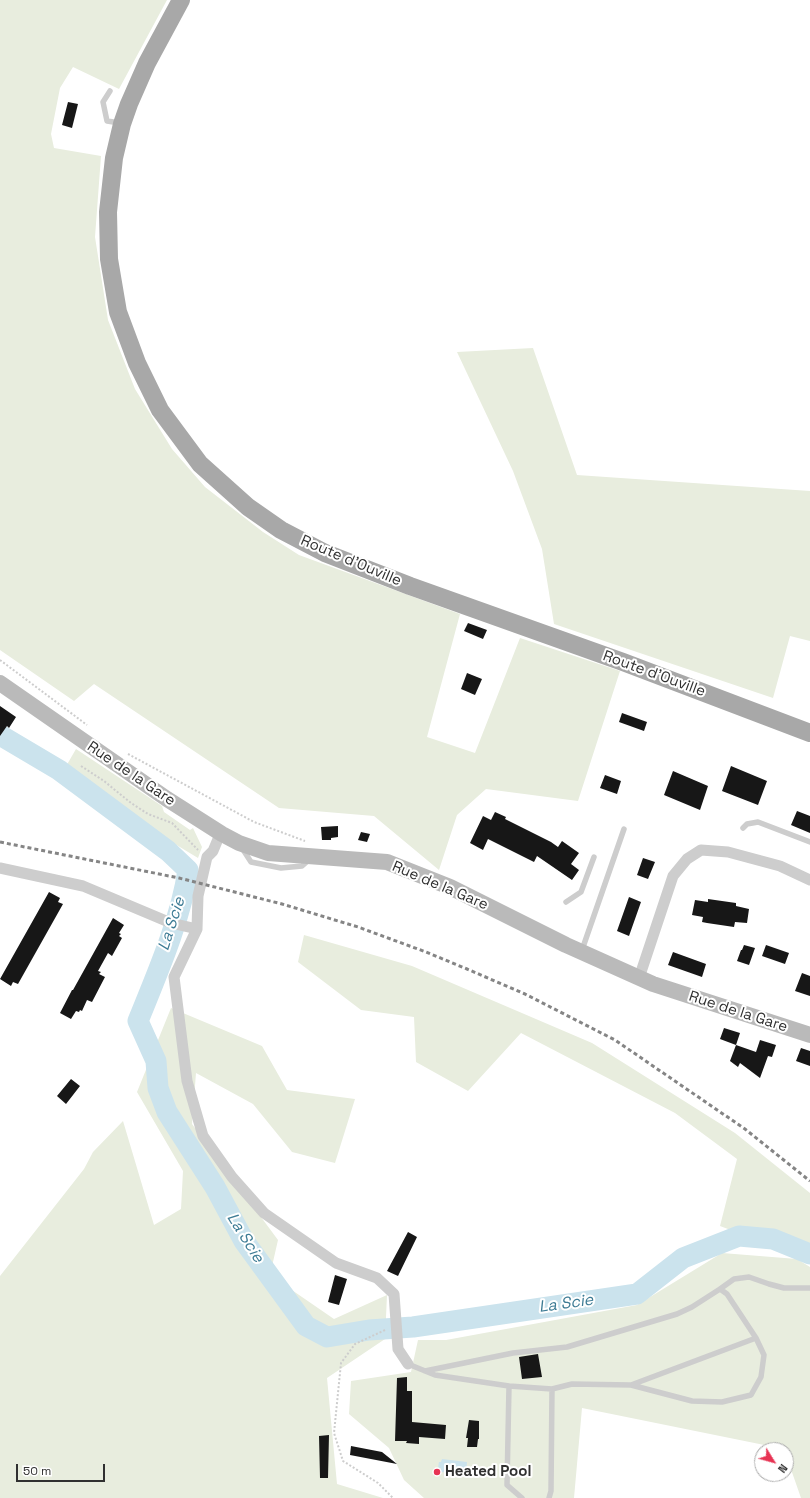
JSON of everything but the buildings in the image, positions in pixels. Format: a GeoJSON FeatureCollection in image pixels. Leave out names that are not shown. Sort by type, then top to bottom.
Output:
{"type":"FeatureCollection","features":[{"type":"Feature","properties":{"kind":"main road","name":"Route d'Ouville"},"geometry":{"type":"LineString","coordinates":[[181,0],[147,63],[122,124],[114,158],[108,212],[109,260],[118,312],[137,363],[160,410],[200,464],[248,508],[281,530],[325,553],[410,586],[622,662],[810,733]]}},
{"type":"Feature","properties":{"kind":"street","name":"Rue de la Gare"},"geometry":{"type":"LineString","coordinates":[[0,683],[124,770],[222,834],[239,843],[268,853],[387,862],[450,887],[581,952],[653,984],[810,1035]]}},
{"type":"Feature","properties":{"kind":"street"},"geometry":{"type":"LineString","coordinates":[[222,834],[213,851],[207,857],[198,896],[193,928],[174,976],[187,1082],[203,1136],[232,1177],[264,1213],[336,1263],[377,1278],[394,1294],[398,1349],[408,1364]]}},
{"type":"Feature","properties":{"kind":"street"},"geometry":{"type":"LineString","coordinates":[[639,978],[673,876],[687,858],[701,850],[728,852],[780,866],[810,880]]}},
{"type":"Feature","properties":{"kind":"street"},"geometry":{"type":"LineString","coordinates":[[0,868],[83,886],[171,923],[193,928]]}},
{"type":"Feature","properties":{"kind":"lane"},"geometry":{"type":"LineString","coordinates":[[110,91],[103,102],[107,121],[122,124]]}},
{"type":"Feature","properties":{"kind":"lane"},"geometry":{"type":"LineString","coordinates":[[743,828],[747,824],[758,822],[810,842]]}},
{"type":"Feature","properties":{"kind":"lane"},"geometry":{"type":"LineString","coordinates":[[581,952],[624,829]]}},
{"type":"Feature","properties":{"kind":"lane"},"geometry":{"type":"LineString","coordinates":[[566,902],[581,892],[594,857]]}},
{"type":"Feature","properties":{"kind":"lane"},"geometry":{"type":"LineString","coordinates":[[425,1371],[513,1353],[567,1347],[677,1314],[692,1307],[734,1279],[749,1278],[784,1288],[810,1288]]}},
{"type":"Feature","properties":{"kind":"lane"},"geometry":{"type":"LineString","coordinates":[[408,1364],[435,1375],[510,1386],[552,1389],[572,1384],[631,1385],[692,1401],[722,1402],[751,1395],[762,1377],[764,1355],[756,1338],[727,1294],[720,1289]]}},
{"type":"Feature","properties":{"kind":"lane"},"geometry":{"type":"LineString","coordinates":[[631,1385],[756,1338]]}},
{"type":"Feature","properties":{"kind":"lane"},"geometry":{"type":"LineString","coordinates":[[510,1386],[507,1485],[522,1498]]}},
{"type":"Feature","properties":{"kind":"lane"},"geometry":{"type":"LineString","coordinates":[[549,1498],[552,1389]]}},
{"type":"Feature","properties":{"kind":"path"},"geometry":{"type":"LineString","coordinates":[[0,660],[88,726]]}},
{"type":"Feature","properties":{"kind":"path"},"geometry":{"type":"LineString","coordinates":[[127,753],[254,822],[310,842],[314,856]]}},
{"type":"Feature","properties":{"kind":"path"},"geometry":{"type":"LineString","coordinates":[[81,766],[104,780],[131,804],[148,814],[172,822],[198,850],[207,857]]}},
{"type":"Feature","properties":{"kind":"path"},"geometry":{"type":"LineString","coordinates":[[393,1498],[378,1483],[344,1461],[334,1433],[341,1363],[355,1344],[396,1325]]}},
{"type":"Feature","properties":{"kind":"shaded area"},"geometry":{"type":"Polygon","coordinates":[[[0,0],[167,0],[119,89],[73,67],[60,88],[51,134],[54,148],[101,156],[95,237],[108,320],[135,389],[172,449],[205,487],[263,532],[299,555],[460,614],[427,737],[475,753],[520,638],[620,671],[578,801],[486,789],[457,815],[439,870],[374,816],[279,808],[94,684],[74,701],[0,650],[0,0]]]}},
{"type":"Feature","properties":{"kind":"shaded area"},"geometry":{"type":"Polygon","coordinates":[[[533,348],[577,475],[810,491],[810,641],[790,636],[773,698],[554,624],[542,549],[513,471],[457,352],[533,348]]]}},
{"type":"Feature","properties":{"kind":"shaded area"},"geometry":{"type":"Polygon","coordinates":[[[76,749],[162,806],[164,812],[190,830],[193,828],[202,847],[198,858],[112,806],[65,768],[76,749]]]}},
{"type":"Feature","properties":{"kind":"shaded area"},"geometry":{"type":"Polygon","coordinates":[[[304,935],[412,966],[592,1043],[735,1133],[810,1193],[810,1260],[720,1226],[737,1159],[675,1113],[521,1033],[468,1091],[416,1062],[414,1017],[361,1010],[298,962],[304,935]]]}},
{"type":"Feature","properties":{"kind":"shaded area"},"geometry":{"type":"Polygon","coordinates":[[[171,1008],[262,1046],[287,1090],[355,1099],[335,1163],[292,1152],[253,1104],[196,1073],[192,1124],[278,1240],[270,1275],[334,1319],[387,1295],[385,1339],[327,1378],[337,1484],[383,1498],[0,1498],[0,1276],[84,1169],[93,1152],[123,1121],[154,1225],[181,1209],[183,1171],[137,1092],[171,1008]]]}},
{"type":"Feature","properties":{"kind":"shaded area"},"geometry":{"type":"Polygon","coordinates":[[[722,1253],[797,1259],[810,1267],[810,1498],[801,1498],[794,1478],[794,1442],[754,1443],[582,1408],[574,1498],[424,1498],[404,1480],[389,1448],[349,1414],[351,1381],[411,1372],[418,1340],[446,1340],[637,1305],[722,1253]]]}},
{"type":"Feature","properties":{"kind":"water"},"geometry":{"type":"Polygon","coordinates":[[[442,1459],[467,1462],[466,1474],[441,1472],[441,1468],[438,1468],[439,1462],[441,1462],[442,1459]]]}},
{"type":"Feature","properties":{"kind":"waterway","name":"La Scie"},"geometry":{"type":"LineString","coordinates":[[0,735],[59,770],[168,851],[188,870],[185,889],[174,927],[138,1021],[156,1061],[158,1088],[167,1112],[215,1187],[244,1241],[306,1326],[327,1337],[369,1330],[413,1327],[637,1294],[683,1258],[739,1236],[773,1239],[810,1254]]}},
{"type":"Feature","properties":{"kind":"railway"},"geometry":{"type":"LineString","coordinates":[[0,842],[179,878],[282,904],[358,927],[467,969],[525,994],[615,1040],[745,1129],[810,1181]]}},
{"type":"Feature","properties":{"kind":"place","name":"Heated Pool"},"geometry":{"type":"Point","coordinates":[437,1472]}}]}
